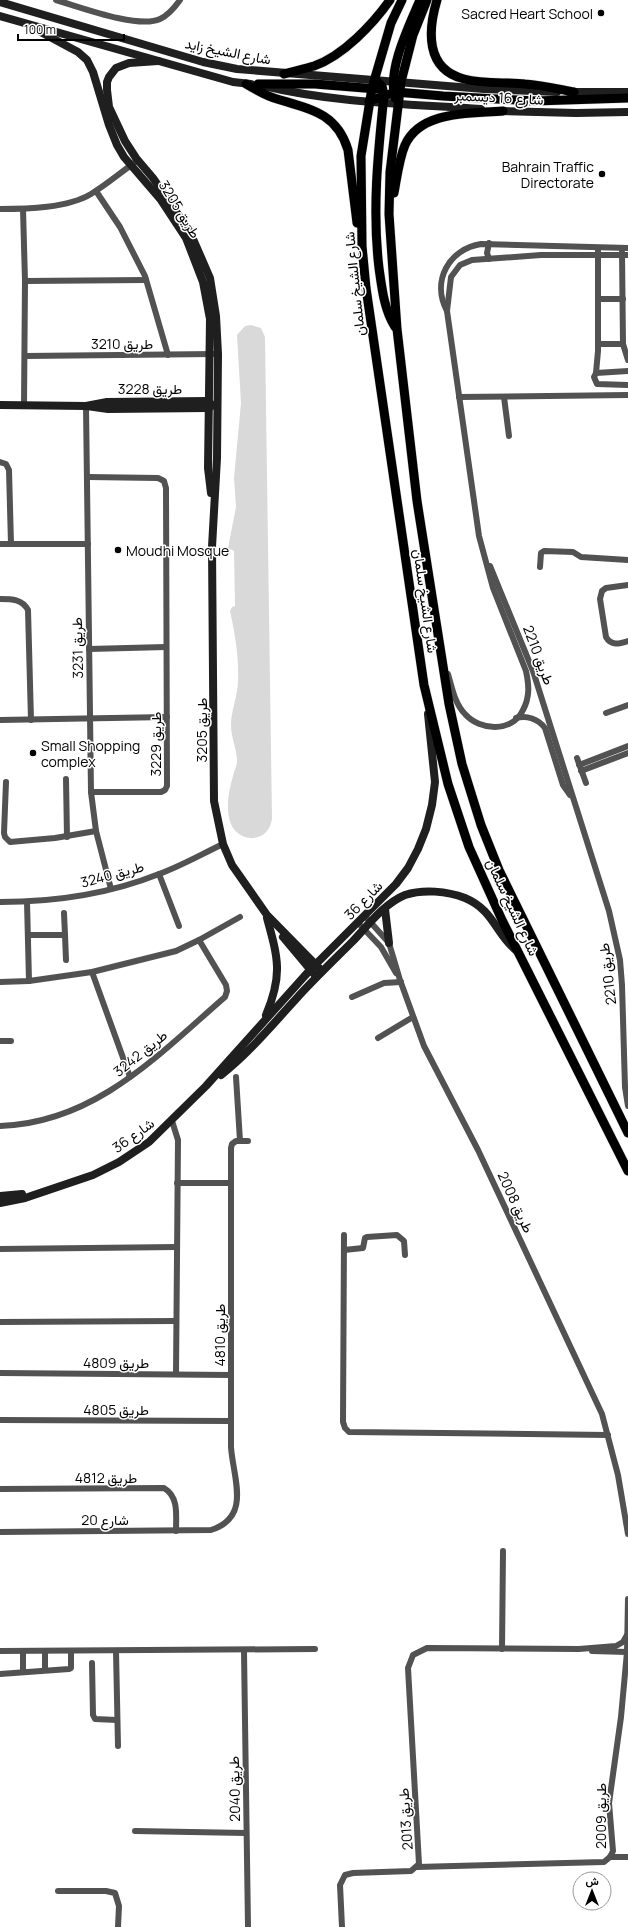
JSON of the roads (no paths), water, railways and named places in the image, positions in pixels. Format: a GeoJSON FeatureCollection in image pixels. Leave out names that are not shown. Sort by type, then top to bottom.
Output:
{"type":"FeatureCollection","features":[{"type":"Feature","properties":{"kind":"main road"},"geometry":{"type":"LineString","coordinates":[[284,74],[315,66],[329,59],[361,35],[372,24],[390,0]]}},
{"type":"Feature","properties":{"kind":"main road","name":"شارع الشيخ سلمان"},"geometry":{"type":"LineString","coordinates":[[402,0],[391,23],[373,84],[361,156],[362,246],[366,288],[424,685],[448,784],[469,847],[517,951],[628,1171]]}},
{"type":"Feature","properties":{"kind":"main road"},"geometry":{"type":"LineString","coordinates":[[396,87],[395,67],[420,0]]}},
{"type":"Feature","properties":{"kind":"main road","name":"شارع الشيخ سلمان"},"geometry":{"type":"LineString","coordinates":[[427,0],[396,87],[398,103],[390,172],[389,214],[397,330],[417,500],[441,654],[462,764],[481,825],[522,919],[628,1133]]}},
{"type":"Feature","properties":{"kind":"main road"},"geometry":{"type":"LineString","coordinates":[[437,0],[432,20],[431,40],[438,62],[450,72],[464,79],[528,84],[574,92]]}},
{"type":"Feature","properties":{"kind":"main road"},"geometry":{"type":"LineString","coordinates":[[246,84],[276,99],[296,103],[320,113],[328,118],[341,132],[348,150],[352,194],[362,246]]}},
{"type":"Feature","properties":{"kind":"main road"},"geometry":{"type":"LineString","coordinates":[[258,84],[373,84],[384,95]]}},
{"type":"Feature","properties":{"kind":"main road"},"geometry":{"type":"LineString","coordinates":[[370,101],[384,95],[396,87],[442,96],[535,101],[628,98]]}},
{"type":"Feature","properties":{"kind":"main road"},"geometry":{"type":"LineString","coordinates":[[384,95],[375,187],[376,237],[384,300],[389,315],[397,330]]}},
{"type":"Feature","properties":{"kind":"main road"},"geometry":{"type":"LineString","coordinates":[[389,214],[403,151],[410,137],[421,125],[436,119],[503,111]]}},
{"type":"Feature","properties":{"kind":"street"},"geometry":{"type":"LineString","coordinates":[[56,0],[136,21],[153,21],[167,15],[180,0]]}},
{"type":"Feature","properties":{"kind":"street","name":"شارع الشيخ زايد"},"geometry":{"type":"LineString","coordinates":[[0,2],[203,62],[284,74],[321,74],[396,87],[434,85]]}},
{"type":"Feature","properties":{"kind":"street","name":"شارع الشيخ زايد"},"geometry":{"type":"LineString","coordinates":[[0,16],[158,61],[246,84],[258,84],[289,92],[370,101]]}},
{"type":"Feature","properties":{"kind":"street","name":"طريق 3205"},"geometry":{"type":"LineString","coordinates":[[18,21],[69,46],[87,60],[93,72],[108,125],[121,151],[135,163]]}},
{"type":"Feature","properties":{"kind":"street","name":"طريق 3205"},"geometry":{"type":"LineString","coordinates":[[158,61],[129,63],[116,68],[107,82],[110,107],[115,123],[135,163],[186,238],[203,282],[210,318],[217,396],[217,458],[213,512],[214,801],[223,844],[232,865],[267,915],[313,967]]}},
{"type":"Feature","properties":{"kind":"street","name":"شارع 16 ديسمبر"},"geometry":{"type":"LineString","coordinates":[[434,85],[484,90],[628,92]]}},
{"type":"Feature","properties":{"kind":"street","name":"شارع 16 ديسمبر"},"geometry":{"type":"LineString","coordinates":[[384,95],[398,103],[503,111],[576,113],[628,112]]}},
{"type":"Feature","properties":{"kind":"street"},"geometry":{"type":"LineString","coordinates":[[0,209],[23,209],[68,203],[81,199],[96,191],[135,163]]}},
{"type":"Feature","properties":{"kind":"street"},"geometry":{"type":"LineString","coordinates":[[96,191],[120,227],[146,280],[168,355]]}},
{"type":"Feature","properties":{"kind":"street"},"geometry":{"type":"LineString","coordinates":[[23,209],[25,281],[24,405]]}},
{"type":"Feature","properties":{"kind":"street"},"geometry":{"type":"LineString","coordinates":[[489,244],[487,252],[489,259]]}},
{"type":"Feature","properties":{"kind":"street"},"geometry":{"type":"LineString","coordinates":[[447,311],[442,298],[441,283],[443,273],[450,261],[461,250],[469,247],[489,244],[549,247],[625,248],[623,344],[628,360]]}},
{"type":"Feature","properties":{"kind":"street"},"geometry":{"type":"LineString","coordinates":[[549,247],[549,255]]}},
{"type":"Feature","properties":{"kind":"street"},"geometry":{"type":"LineString","coordinates":[[598,248],[598,344],[594,381],[597,384],[628,385]]}},
{"type":"Feature","properties":{"kind":"street"},"geometry":{"type":"LineString","coordinates":[[447,311],[449,282],[453,272],[465,262],[549,255],[625,255]]}},
{"type":"Feature","properties":{"kind":"street"},"geometry":{"type":"LineString","coordinates":[[25,281],[146,280]]}},
{"type":"Feature","properties":{"kind":"street"},"geometry":{"type":"LineString","coordinates":[[598,299],[623,299]]}},
{"type":"Feature","properties":{"kind":"street","name":"طريق 2210"},"geometry":{"type":"LineString","coordinates":[[447,311],[474,504],[482,547],[493,588],[526,671],[529,683],[528,698],[523,711],[516,718]]}},
{"type":"Feature","properties":{"kind":"street"},"geometry":{"type":"LineString","coordinates":[[598,344],[623,344]]}},
{"type":"Feature","properties":{"kind":"street","name":"طريق 3205"},"geometry":{"type":"LineString","coordinates":[[213,512],[208,468],[209,405],[214,354]]}},
{"type":"Feature","properties":{"kind":"street","name":"طريق 3210"},"geometry":{"type":"LineString","coordinates":[[25,356],[214,354]]}},
{"type":"Feature","properties":{"kind":"street"},"geometry":{"type":"LineString","coordinates":[[596,373],[628,371]]}},
{"type":"Feature","properties":{"kind":"street"},"geometry":{"type":"LineString","coordinates":[[459,397],[628,395]]}},
{"type":"Feature","properties":{"kind":"street"},"geometry":{"type":"LineString","coordinates":[[217,396],[209,405],[217,430]]}},
{"type":"Feature","properties":{"kind":"street"},"geometry":{"type":"LineString","coordinates":[[504,396],[509,436]]}},
{"type":"Feature","properties":{"kind":"street","name":"طريق 3228"},"geometry":{"type":"LineString","coordinates":[[0,405],[86,406],[107,402],[209,405]]}},
{"type":"Feature","properties":{"kind":"street","name":"طريق 3231"},"geometry":{"type":"LineString","coordinates":[[86,406],[91,792],[96,831],[111,889]]}},
{"type":"Feature","properties":{"kind":"street"},"geometry":{"type":"LineString","coordinates":[[0,462],[6,464],[9,470],[11,544]]}},
{"type":"Feature","properties":{"kind":"street","name":"طريق 3229"},"geometry":{"type":"LineString","coordinates":[[88,477],[158,478],[166,483],[167,786],[165,790],[160,792],[91,792]]}},
{"type":"Feature","properties":{"kind":"street"},"geometry":{"type":"LineString","coordinates":[[0,544],[88,544]]}},
{"type":"Feature","properties":{"kind":"street","name":"طريق 2210"},"geometry":{"type":"LineString","coordinates":[[482,547],[533,671],[609,911],[620,960],[624,1010],[625,1087],[628,1106]]}},
{"type":"Feature","properties":{"kind":"street"},"geometry":{"type":"LineString","coordinates":[[540,567],[540,553],[544,551],[573,552],[580,557],[628,560]]}},
{"type":"Feature","properties":{"kind":"street"},"geometry":{"type":"LineString","coordinates":[[628,585],[606,588],[602,591],[600,599],[608,642],[616,644],[628,641]]}},
{"type":"Feature","properties":{"kind":"street"},"geometry":{"type":"LineString","coordinates":[[0,599],[16,600],[23,604],[28,610],[31,720]]}},
{"type":"Feature","properties":{"kind":"street"},"geometry":{"type":"LineString","coordinates":[[88,649],[166,647]]}},
{"type":"Feature","properties":{"kind":"street"},"geometry":{"type":"LineString","coordinates":[[441,654],[457,703],[470,719],[490,728],[504,725],[516,718]]}},
{"type":"Feature","properties":{"kind":"street","name":"شارع 36"},"geometry":{"type":"LineString","coordinates":[[206,1086],[231,1067],[253,1046],[368,919],[408,868],[426,829],[432,805],[434,782],[424,685]]}},
{"type":"Feature","properties":{"kind":"street"},"geometry":{"type":"LineString","coordinates":[[606,713],[628,705]]}},
{"type":"Feature","properties":{"kind":"street"},"geometry":{"type":"LineString","coordinates":[[0,720],[167,717]]}},
{"type":"Feature","properties":{"kind":"street","name":"طريق 2210"},"geometry":{"type":"LineString","coordinates":[[516,718],[532,718],[545,728],[563,785],[573,798]]}},
{"type":"Feature","properties":{"kind":"street"},"geometry":{"type":"LineString","coordinates":[[580,768],[627,749]]}},
{"type":"Feature","properties":{"kind":"street"},"geometry":{"type":"LineString","coordinates":[[577,758],[586,783]]}},
{"type":"Feature","properties":{"kind":"street"},"geometry":{"type":"LineString","coordinates":[[66,780],[67,837]]}},
{"type":"Feature","properties":{"kind":"street"},"geometry":{"type":"LineString","coordinates":[[6,782],[4,833],[7,840]]}},
{"type":"Feature","properties":{"kind":"street"},"geometry":{"type":"LineString","coordinates":[[0,841],[7,840],[14,842],[67,837],[96,831]]}},
{"type":"Feature","properties":{"kind":"street","name":"طريق 3240"},"geometry":{"type":"LineString","coordinates":[[0,902],[27,902],[62,898],[111,889],[159,874],[223,844]]}},
{"type":"Feature","properties":{"kind":"street"},"geometry":{"type":"LineString","coordinates":[[159,874],[180,926]]}},
{"type":"Feature","properties":{"kind":"street","name":"شارع 36"},"geometry":{"type":"LineString","coordinates":[[368,919],[406,895],[422,892],[449,894],[466,898],[480,907],[490,916],[509,945],[517,951]]}},
{"type":"Feature","properties":{"kind":"street"},"geometry":{"type":"LineString","coordinates":[[27,902],[29,981]]}},
{"type":"Feature","properties":{"kind":"street"},"geometry":{"type":"LineString","coordinates":[[385,909],[389,943]]}},
{"type":"Feature","properties":{"kind":"street"},"geometry":{"type":"LineString","coordinates":[[64,913],[66,960]]}},
{"type":"Feature","properties":{"kind":"street"},"geometry":{"type":"LineString","coordinates":[[264,1020],[277,983],[278,966],[277,953],[267,915]]}},
{"type":"Feature","properties":{"kind":"street"},"geometry":{"type":"LineString","coordinates":[[0,982],[29,981],[92,972],[176,951],[240,917]]}},
{"type":"Feature","properties":{"kind":"street","name":"طريق 2008"},"geometry":{"type":"LineString","coordinates":[[368,919],[389,943],[412,1017],[424,1046],[481,1156],[602,1414],[618,1475],[628,1534]]}},
{"type":"Feature","properties":{"kind":"street","name":"شارع 36"},"geometry":{"type":"LineString","coordinates":[[0,1203],[62,1186],[93,1175],[119,1162],[149,1142],[206,1086],[313,967],[361,926]]}},
{"type":"Feature","properties":{"kind":"street","name":"طريق 2008"},"geometry":{"type":"LineString","coordinates":[[361,926],[381,947],[400,981]]}},
{"type":"Feature","properties":{"kind":"street"},"geometry":{"type":"LineString","coordinates":[[29,936],[65,935]]}},
{"type":"Feature","properties":{"kind":"street","name":"طريق 3242"},"geometry":{"type":"LineString","coordinates":[[0,1126],[34,1122],[61,1115],[89,1103],[116,1088],[225,997],[227,991],[226,985],[199,940]]}},
{"type":"Feature","properties":{"kind":"street"},"geometry":{"type":"LineString","coordinates":[[313,967],[322,971]]}},
{"type":"Feature","properties":{"kind":"street"},"geometry":{"type":"LineString","coordinates":[[313,967],[316,977]]}},
{"type":"Feature","properties":{"kind":"street"},"geometry":{"type":"LineString","coordinates":[[92,972],[130,1077]]}},
{"type":"Feature","properties":{"kind":"street"},"geometry":{"type":"LineString","coordinates":[[352,996],[384,983],[400,981]]}},
{"type":"Feature","properties":{"kind":"street"},"geometry":{"type":"LineString","coordinates":[[378,1038],[412,1017]]}},
{"type":"Feature","properties":{"kind":"street"},"geometry":{"type":"LineString","coordinates":[[0,1041],[11,1041]]}},
{"type":"Feature","properties":{"kind":"street"},"geometry":{"type":"LineString","coordinates":[[236,1077],[240,1141],[248,1141]]}},
{"type":"Feature","properties":{"kind":"street"},"geometry":{"type":"LineString","coordinates":[[172,1121],[178,1140],[176,1374]]}},
{"type":"Feature","properties":{"kind":"street","name":"طريق 4810"},"geometry":{"type":"LineString","coordinates":[[211,1530],[228,1520],[237,1502],[232,1454],[231,1421],[231,1146],[233,1142],[240,1141]]}},
{"type":"Feature","properties":{"kind":"street"},"geometry":{"type":"LineString","coordinates":[[177,1183],[231,1183]]}},
{"type":"Feature","properties":{"kind":"street","name":"شارع 36"},"geometry":{"type":"LineString","coordinates":[[0,1196],[62,1186]]}},
{"type":"Feature","properties":{"kind":"street"},"geometry":{"type":"LineString","coordinates":[[344,1235],[343,1422],[345,1428],[349,1432],[608,1435]]}},
{"type":"Feature","properties":{"kind":"street"},"geometry":{"type":"LineString","coordinates":[[344,1250],[361,1250],[367,1237],[397,1235],[404,1241],[405,1255]]}},
{"type":"Feature","properties":{"kind":"street"},"geometry":{"type":"LineString","coordinates":[[0,1249],[177,1247]]}},
{"type":"Feature","properties":{"kind":"street"},"geometry":{"type":"LineString","coordinates":[[0,1322],[176,1321]]}},
{"type":"Feature","properties":{"kind":"street","name":"طريق 4809"},"geometry":{"type":"LineString","coordinates":[[0,1373],[231,1375]]}},
{"type":"Feature","properties":{"kind":"street","name":"طريق 4805"},"geometry":{"type":"LineString","coordinates":[[0,1420],[231,1421]]}},
{"type":"Feature","properties":{"kind":"street","name":"طريق 4812"},"geometry":{"type":"LineString","coordinates":[[0,1489],[164,1488],[172,1493],[175,1500],[176,1531]]}},
{"type":"Feature","properties":{"kind":"street","name":"شارع 20"},"geometry":{"type":"LineString","coordinates":[[0,1532],[211,1530]]}},
{"type":"Feature","properties":{"kind":"street"},"geometry":{"type":"LineString","coordinates":[[503,1551],[502,1649],[579,1649],[616,1646],[623,1642],[627,1635],[628,1599]]}},
{"type":"Feature","properties":{"kind":"street","name":"طريق 2009"},"geometry":{"type":"LineString","coordinates":[[417,1867],[604,1862],[610,1857],[613,1851],[609,1803],[621,1717],[627,1652],[627,1635]]}},
{"type":"Feature","properties":{"kind":"street","name":"طريق 2013"},"geometry":{"type":"LineString","coordinates":[[342,1927],[340,1886],[345,1876],[353,1873],[411,1871],[417,1867],[420,1860],[408,1668],[413,1655],[427,1648],[502,1649]]}},
{"type":"Feature","properties":{"kind":"street"},"geometry":{"type":"LineString","coordinates":[[0,1651],[244,1651],[315,1649]]}},
{"type":"Feature","properties":{"kind":"street"},"geometry":{"type":"LineString","coordinates":[[579,1649],[610,1653],[627,1652]]}},
{"type":"Feature","properties":{"kind":"street"},"geometry":{"type":"LineString","coordinates":[[23,1651],[23,1672]]}},
{"type":"Feature","properties":{"kind":"street"},"geometry":{"type":"LineString","coordinates":[[45,1651],[45,1670]]}},
{"type":"Feature","properties":{"kind":"street"},"geometry":{"type":"LineString","coordinates":[[0,1674],[71,1668],[71,1651]]}},
{"type":"Feature","properties":{"kind":"street"},"geometry":{"type":"LineString","coordinates":[[116,1651],[118,1746]]}},
{"type":"Feature","properties":{"kind":"street","name":"طريق 2040"},"geometry":{"type":"LineString","coordinates":[[244,1651],[248,1927]]}},
{"type":"Feature","properties":{"kind":"street"},"geometry":{"type":"LineString","coordinates":[[92,1663],[93,1716],[95,1719],[99,1720],[117,1720]]}},
{"type":"Feature","properties":{"kind":"street"},"geometry":{"type":"LineString","coordinates":[[135,1831],[246,1833]]}},
{"type":"Feature","properties":{"kind":"street"},"geometry":{"type":"LineString","coordinates":[[610,1857],[628,1857]]}},
{"type":"Feature","properties":{"kind":"street"},"geometry":{"type":"LineString","coordinates":[[58,1890],[106,1891],[115,1893],[118,1906],[118,1927]]}},
{"type":"Feature","properties":{"kind":"place","name":"Sacred Heart School"},"geometry":{"type":"Point","coordinates":[601,13]}},
{"type":"Feature","properties":{"kind":"place","name":"Bahrain Traffic Directorate"},"geometry":{"type":"Point","coordinates":[602,174]}},
{"type":"Feature","properties":{"kind":"place","name":"Moudhi Mosque"},"geometry":{"type":"Point","coordinates":[118,550]}},
{"type":"Feature","properties":{"kind":"place","name":"Small Shopping complex"},"geometry":{"type":"Point","coordinates":[33,753]}}]}
